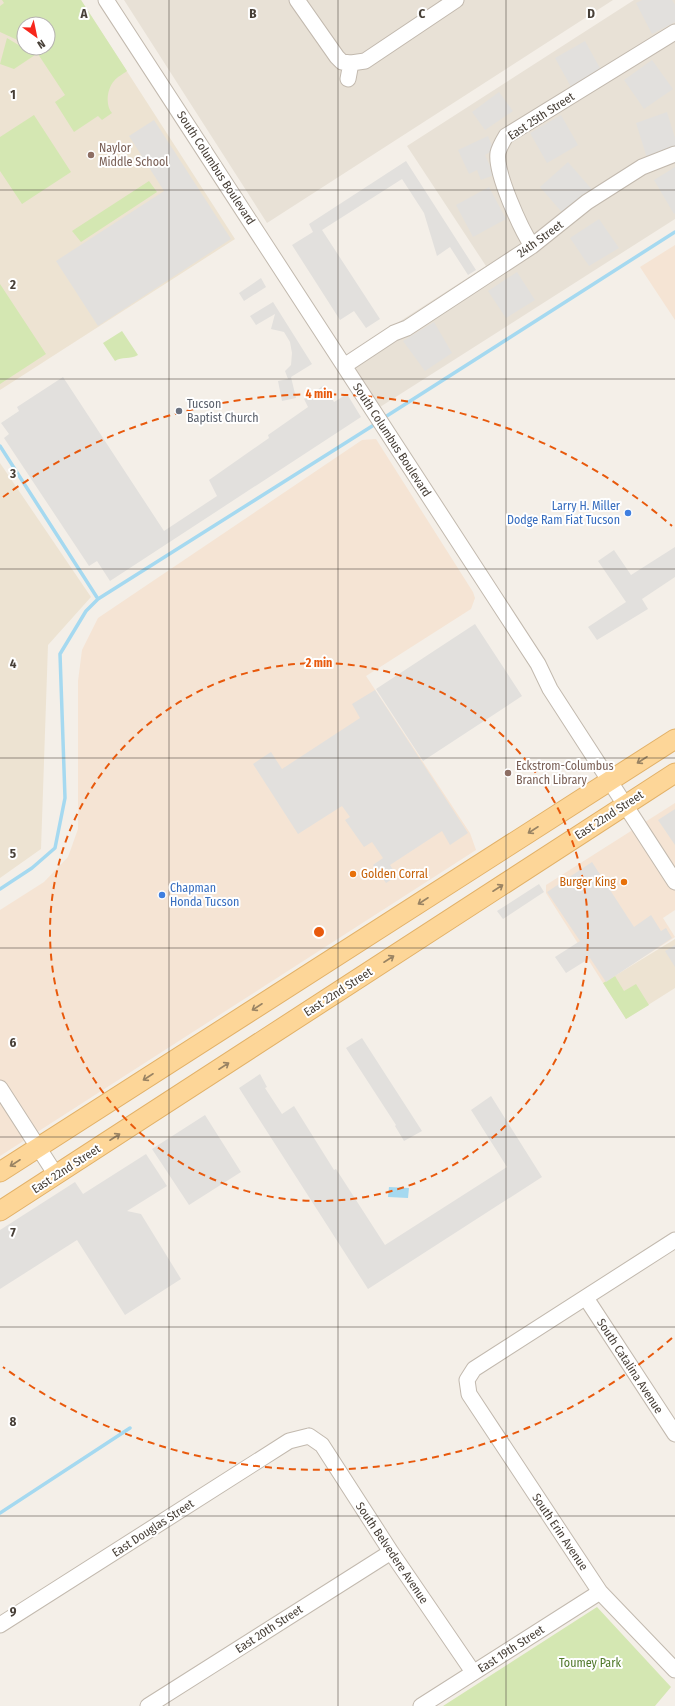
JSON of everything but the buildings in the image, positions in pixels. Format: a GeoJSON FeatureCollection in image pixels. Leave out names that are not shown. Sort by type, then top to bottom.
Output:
{"type":"FeatureCollection","features":[{"type":"Feature","properties":{"kind":"main road"},"geometry":{"type":"LineString","coordinates":[[0,1172],[675,739]]}},
{"type":"Feature","properties":{"kind":"main road","name":"East 22nd Street"},"geometry":{"type":"LineString","coordinates":[[0,1211],[675,773]]}},
{"type":"Feature","properties":{"kind":"street","name":"South Columbus Boulevard"},"geometry":{"type":"LineString","coordinates":[[106,0],[538,664],[550,690],[675,882]]}},
{"type":"Feature","properties":{"kind":"street"},"geometry":{"type":"LineString","coordinates":[[297,0],[337,57],[342,62],[351,64],[365,60],[456,0]]}},
{"type":"Feature","properties":{"kind":"street","name":"East 25th Street"},"geometry":{"type":"LineString","coordinates":[[532,246],[521,227],[502,177],[498,154],[506,136],[675,32]]}},
{"type":"Feature","properties":{"kind":"street"},"geometry":{"type":"LineString","coordinates":[[348,79],[351,64]]}},
{"type":"Feature","properties":{"kind":"street","name":"24th Street"},"geometry":{"type":"LineString","coordinates":[[346,369],[402,337],[408,328],[532,246],[587,202],[642,167],[675,154]]}},
{"type":"Feature","properties":{"kind":"street"},"geometry":{"type":"LineString","coordinates":[[0,1088],[56,1175]]}},
{"type":"Feature","properties":{"kind":"street"},"geometry":{"type":"LineString","coordinates":[[586,1298],[675,1240]]}},
{"type":"Feature","properties":{"kind":"street","name":"South Erin Avenue"},"geometry":{"type":"LineString","coordinates":[[586,1298],[474,1369],[466,1376],[469,1394],[600,1592],[675,1670]]}},
{"type":"Feature","properties":{"kind":"street","name":"South Catalina Avenue"},"geometry":{"type":"LineString","coordinates":[[586,1298],[675,1434]]}},
{"type":"Feature","properties":{"kind":"street","name":"South Belvedere Avenue"},"geometry":{"type":"LineString","coordinates":[[310,1433],[322,1445],[391,1552],[473,1672]]}},
{"type":"Feature","properties":{"kind":"street","name":"East Douglas Street"},"geometry":{"type":"LineString","coordinates":[[0,1625],[289,1441],[310,1433]]}},
{"type":"Feature","properties":{"kind":"street","name":"East 20th Street"},"geometry":{"type":"LineString","coordinates":[[148,1706],[391,1552]]}},
{"type":"Feature","properties":{"kind":"street","name":"East 19th Street"},"geometry":{"type":"LineString","coordinates":[[422,1706],[600,1592]]}},
{"type":"Feature","properties":{"kind":"shaded area","name":"Naylor Middle School"},"geometry":{"type":"Polygon","coordinates":[[[0,0],[81,0],[235,239],[0,390],[0,0]]]}},
{"type":"Feature","properties":{"kind":"shaded area"},"geometry":{"type":"Polygon","coordinates":[[[124,0],[613,0],[267,223],[124,0]]]}},
{"type":"Feature","properties":{"kind":"shaded area"},"geometry":{"type":"Polygon","coordinates":[[[634,0],[675,0],[675,219],[380,407],[346,356],[486,266],[407,146],[634,0]]]}},
{"type":"Feature","properties":{"kind":"shaded area"},"geometry":{"type":"Polygon","coordinates":[[[642,0],[672,0],[675,5],[675,22],[652,34],[636,3],[642,0]]]}},
{"type":"Feature","properties":{"kind":"shaded area"},"geometry":{"type":"Polygon","coordinates":[[[585,41],[601,70],[571,87],[555,58],[585,41]]]}},
{"type":"Feature","properties":{"kind":"shaded area"},"geometry":{"type":"Polygon","coordinates":[[[652,60],[673,89],[644,109],[624,80],[652,60]]]}},
{"type":"Feature","properties":{"kind":"shaded area"},"geometry":{"type":"Polygon","coordinates":[[[499,92],[513,111],[485,130],[472,112],[499,92]]]}},
{"type":"Feature","properties":{"kind":"shaded area"},"geometry":{"type":"Polygon","coordinates":[[[667,112],[675,138],[675,149],[647,158],[636,123],[667,112]]]}},
{"type":"Feature","properties":{"kind":"shaded area"},"geometry":{"type":"Polygon","coordinates":[[[561,115],[578,145],[547,163],[530,133],[561,115]]]}},
{"type":"Feature","properties":{"kind":"shaded area"},"geometry":{"type":"Polygon","coordinates":[[[154,120],[231,239],[98,326],[56,261],[164,191],[129,136],[154,120]]]}},
{"type":"Feature","properties":{"kind":"shaded area"},"geometry":{"type":"Polygon","coordinates":[[[488,136],[494,150],[485,155],[494,175],[481,180],[477,170],[469,174],[458,150],[488,136]]]}},
{"type":"Feature","properties":{"kind":"shaded area"},"geometry":{"type":"Polygon","coordinates":[[[406,161],[476,270],[468,275],[450,247],[437,256],[424,213],[402,179],[322,230],[380,319],[366,328],[354,311],[340,320],[292,245],[313,232],[309,224],[406,161]]]}},
{"type":"Feature","properties":{"kind":"shaded area"},"geometry":{"type":"Polygon","coordinates":[[[568,162],[595,193],[566,217],[540,187],[568,162]]]}},
{"type":"Feature","properties":{"kind":"shaded area"},"geometry":{"type":"Polygon","coordinates":[[[675,167],[675,213],[674,214],[654,180],[675,167]]]}},
{"type":"Feature","properties":{"kind":"shaded area"},"geometry":{"type":"Polygon","coordinates":[[[489,187],[506,219],[473,237],[456,205],[489,187]]]}},
{"type":"Feature","properties":{"kind":"shaded area"},"geometry":{"type":"Polygon","coordinates":[[[599,219],[619,248],[589,266],[570,238],[599,219]]]}},
{"type":"Feature","properties":{"kind":"shaded area"},"geometry":{"type":"Polygon","coordinates":[[[675,245],[675,320],[640,267],[675,245]]]}},
{"type":"Feature","properties":{"kind":"shaded area"},"geometry":{"type":"Polygon","coordinates":[[[517,272],[535,300],[506,318],[488,291],[517,272]]]}},
{"type":"Feature","properties":{"kind":"shaded area"},"geometry":{"type":"Polygon","coordinates":[[[261,278],[266,287],[244,301],[239,293],[261,278]]]}},
{"type":"Feature","properties":{"kind":"shaded area"},"geometry":{"type":"Polygon","coordinates":[[[273,302],[312,364],[291,377],[296,398],[282,401],[278,381],[288,379],[285,371],[291,365],[292,353],[290,342],[284,332],[271,329],[275,314],[256,325],[250,316],[273,302]]]}},
{"type":"Feature","properties":{"kind":"shaded area"},"geometry":{"type":"Polygon","coordinates":[[[434,322],[452,353],[425,371],[403,341],[434,322]]]}},
{"type":"Feature","properties":{"kind":"shaded area"},"geometry":{"type":"Polygon","coordinates":[[[63,377],[164,531],[217,496],[209,480],[269,438],[268,435],[308,407],[304,399],[324,385],[334,402],[347,394],[361,417],[110,581],[97,561],[89,566],[4,438],[9,434],[1,423],[19,411],[17,407],[63,377]]]}},
{"type":"Feature","properties":{"kind":"shaded area"},"geometry":{"type":"Polygon","coordinates":[[[376,439],[473,592],[475,598],[471,609],[366,676],[470,833],[476,850],[0,1156],[0,910],[44,882],[68,857],[78,829],[78,681],[82,650],[98,618],[362,440],[376,439]]]}},
{"type":"Feature","properties":{"kind":"shaded area"},"geometry":{"type":"Polygon","coordinates":[[[0,463],[91,597],[48,645],[41,849],[0,878],[0,463]]]}},
{"type":"Feature","properties":{"kind":"shaded area"},"geometry":{"type":"Polygon","coordinates":[[[675,547],[675,577],[642,599],[648,609],[597,640],[588,627],[626,602],[598,561],[614,550],[631,575],[675,547]]]}},
{"type":"Feature","properties":{"kind":"shaded area"},"geometry":{"type":"Polygon","coordinates":[[[475,624],[522,696],[423,761],[376,689],[475,624]]]}},
{"type":"Feature","properties":{"kind":"shaded area"},"geometry":{"type":"Polygon","coordinates":[[[375,690],[468,833],[450,845],[442,831],[390,865],[397,876],[386,883],[373,865],[383,858],[372,842],[364,847],[345,820],[350,817],[342,806],[298,834],[253,764],[271,752],[282,769],[360,718],[352,704],[375,690]]]}},
{"type":"Feature","properties":{"kind":"shaded area"},"geometry":{"type":"Polygon","coordinates":[[[675,803],[675,910],[663,918],[675,937],[603,983],[546,893],[546,885],[675,803]]]}},
{"type":"Feature","properties":{"kind":"shaded area"},"geometry":{"type":"Polygon","coordinates":[[[675,809],[675,845],[658,820],[675,809]]]}},
{"type":"Feature","properties":{"kind":"shaded area"},"geometry":{"type":"Polygon","coordinates":[[[592,862],[634,927],[651,915],[661,931],[666,928],[672,938],[606,982],[590,958],[566,973],[555,957],[580,941],[547,892],[592,862]]]}},
{"type":"Feature","properties":{"kind":"shaded area"},"geometry":{"type":"Polygon","coordinates":[[[539,884],[544,892],[503,919],[497,911],[539,884]]]}},
{"type":"Feature","properties":{"kind":"shaded area"},"geometry":{"type":"Polygon","coordinates":[[[675,939],[675,988],[626,1019],[603,983],[675,939]]]}},
{"type":"Feature","properties":{"kind":"shaded area"},"geometry":{"type":"Polygon","coordinates":[[[675,945],[675,967],[665,951],[675,945]]]}},
{"type":"Feature","properties":{"kind":"shaded area"},"geometry":{"type":"Polygon","coordinates":[[[362,1038],[422,1131],[404,1141],[395,1126],[396,1125],[346,1048],[362,1038]]]}},
{"type":"Feature","properties":{"kind":"shaded area"},"geometry":{"type":"Polygon","coordinates":[[[260,1074],[267,1087],[265,1088],[282,1114],[294,1106],[334,1170],[336,1169],[385,1245],[507,1167],[471,1110],[491,1096],[542,1177],[368,1289],[239,1088],[260,1074]]]}},
{"type":"Feature","properties":{"kind":"shaded area"},"geometry":{"type":"Polygon","coordinates":[[[205,1115],[241,1172],[189,1205],[152,1149],[205,1115]]]}},
{"type":"Feature","properties":{"kind":"shaded area"},"geometry":{"type":"Polygon","coordinates":[[[146,1154],[167,1186],[127,1211],[141,1214],[181,1279],[125,1315],[77,1240],[0,1289],[0,1230],[75,1182],[83,1194],[146,1154]]]}},
{"type":"Feature","properties":{"kind":"green space"},"geometry":{"type":"Polygon","coordinates":[[[2,0],[81,0],[127,71],[115,80],[108,93],[108,106],[112,113],[102,120],[98,116],[74,132],[55,102],[65,95],[39,56],[56,56],[56,16],[16,16],[16,39],[0,32],[0,6],[4,3],[2,0]]]}},
{"type":"Feature","properties":{"kind":"green space"},"geometry":{"type":"Polygon","coordinates":[[[7,38],[16,43],[16,56],[34,56],[14,69],[0,64],[7,38]]]}},
{"type":"Feature","properties":{"kind":"green space"},"geometry":{"type":"Polygon","coordinates":[[[34,115],[71,172],[22,204],[0,171],[0,137],[34,115]]]}},
{"type":"Feature","properties":{"kind":"green space"},"geometry":{"type":"Polygon","coordinates":[[[149,181],[157,192],[81,242],[72,231],[149,181]]]}},
{"type":"Feature","properties":{"kind":"green space"},"geometry":{"type":"Polygon","coordinates":[[[0,284],[46,354],[0,384],[0,284]]]}},
{"type":"Feature","properties":{"kind":"green space"},"geometry":{"type":"Polygon","coordinates":[[[122,331],[138,355],[115,361],[103,343],[122,331]]]}},
{"type":"Feature","properties":{"kind":"green space"},"geometry":{"type":"Polygon","coordinates":[[[615,976],[624,991],[636,984],[649,1005],[626,1019],[603,983],[615,976]]]}},
{"type":"Feature","properties":{"kind":"green space","name":"Toumey Park"},"geometry":{"type":"Polygon","coordinates":[[[597,1607],[671,1687],[655,1706],[443,1706],[597,1607]]]}},
{"type":"Feature","properties":{"kind":"water"},"geometry":{"type":"Polygon","coordinates":[[[389,1187],[409,1188],[408,1198],[388,1197],[389,1187]]]}},
{"type":"Feature","properties":{"kind":"waterway"},"geometry":{"type":"LineString","coordinates":[[382,419],[675,232]]}},
{"type":"Feature","properties":{"kind":"waterway"},"geometry":{"type":"LineString","coordinates":[[0,446],[98,599],[377,423]]}},
{"type":"Feature","properties":{"kind":"waterway"},"geometry":{"type":"LineString","coordinates":[[0,889],[32,868],[55,848],[65,798],[60,654],[86,611],[98,599]]}},
{"type":"Feature","properties":{"kind":"waterway"},"geometry":{"type":"LineString","coordinates":[[0,1513],[130,1428]]}},
{"type":"Feature","properties":{"kind":"place","name":"Naylor Middle School"},"geometry":{"type":"Point","coordinates":[91,155]}},
{"type":"Feature","properties":{"kind":"place","name":"Tucson Baptist Church"},"geometry":{"type":"Point","coordinates":[179,411]}},
{"type":"Feature","properties":{"kind":"place","name":"Larry H. Miller Dodge Ram Fiat Tucson"},"geometry":{"type":"Point","coordinates":[628,513]}},
{"type":"Feature","properties":{"kind":"place","name":"Eckstrom-Columbus Branch Library"},"geometry":{"type":"Point","coordinates":[508,773]}},
{"type":"Feature","properties":{"kind":"place","name":"Golden Corral"},"geometry":{"type":"Point","coordinates":[353,874]}},
{"type":"Feature","properties":{"kind":"place","name":"Burger King"},"geometry":{"type":"Point","coordinates":[624,882]}},
{"type":"Feature","properties":{"kind":"place","name":"Chapman Honda Tucson"},"geometry":{"type":"Point","coordinates":[162,895]}}]}
